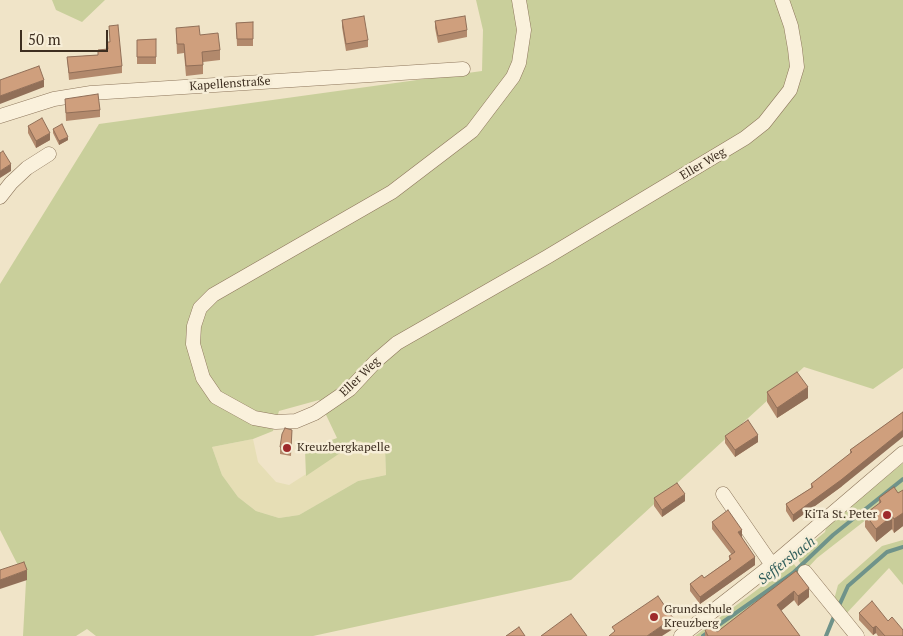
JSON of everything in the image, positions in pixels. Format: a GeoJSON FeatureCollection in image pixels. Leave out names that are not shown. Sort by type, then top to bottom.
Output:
{"type":"FeatureCollection","features":[{"type":"Feature","properties":{"kind":"street","name":"Eller Weg"},"geometry":{"type":"LineString","coordinates":[[519,0],[524,30],[519,63],[504,90],[472,131],[392,192],[212,295],[200,308],[194,326],[193,344],[203,378],[216,397],[254,418],[276,422],[296,421],[315,413],[350,389],[376,361],[397,343],[555,252],[745,138],[764,123],[790,90],[796,67],[795,49],[791,26],[782,0]]}},
{"type":"Feature","properties":{"kind":"street","name":"Kapellenstraße"},"geometry":{"type":"LineString","coordinates":[[0,116],[54,99],[91,93],[463,69]]}},
{"type":"Feature","properties":{"kind":"street"},"geometry":{"type":"LineString","coordinates":[[0,197],[27,168],[49,154]]}},
{"type":"Feature","properties":{"kind":"street"},"geometry":{"type":"LineString","coordinates":[[681,636],[772,565],[903,453]]}},
{"type":"Feature","properties":{"kind":"street"},"geometry":{"type":"LineString","coordinates":[[723,494],[772,565]]}},
{"type":"Feature","properties":{"kind":"street"},"geometry":{"type":"LineString","coordinates":[[805,572],[857,636]]}},
{"type":"Feature","properties":{"kind":"shaded area"},"geometry":{"type":"Polygon","coordinates":[[[253,439],[258,462],[276,482],[289,485],[358,441],[385,447],[386,475],[358,481],[299,515],[279,518],[256,511],[238,497],[222,475],[212,447],[253,439]]]}},
{"type":"Feature","properties":{"kind":"green space"},"geometry":{"type":"Polygon","coordinates":[[[52,0],[105,0],[82,22],[56,10],[52,0]]]}},
{"type":"Feature","properties":{"kind":"green space"},"geometry":{"type":"Polygon","coordinates":[[[476,0],[903,0],[903,368],[873,389],[804,367],[571,580],[313,636],[96,636],[87,629],[76,636],[23,636],[26,581],[0,530],[0,284],[99,124],[482,71],[483,30],[476,0]],[[319,400],[279,411],[273,431],[253,439],[212,447],[222,475],[238,497],[256,511],[279,518],[299,515],[358,481],[386,475],[385,447],[358,441],[306,476],[305,450],[337,438],[319,400]]]}},
{"type":"Feature","properties":{"kind":"green space"},"geometry":{"type":"Polygon","coordinates":[[[903,463],[903,491],[817,558],[805,571],[796,556],[825,532],[827,524],[903,463]]]}},
{"type":"Feature","properties":{"kind":"green space"},"geometry":{"type":"Polygon","coordinates":[[[903,540],[903,585],[889,568],[844,616],[835,607],[838,585],[882,546],[903,540]]]}},
{"type":"Feature","properties":{"kind":"green space"},"geometry":{"type":"Polygon","coordinates":[[[793,563],[802,574],[713,636],[695,636],[793,563]]]}},
{"type":"Feature","properties":{"kind":"building"},"geometry":{"type":"Polygon","coordinates":[[[364,16],[368,40],[346,44],[342,20],[364,16]]]}},
{"type":"Feature","properties":{"kind":"building"},"geometry":{"type":"Polygon","coordinates":[[[465,16],[467,30],[438,36],[435,21],[465,16]]]}},
{"type":"Feature","properties":{"kind":"building"},"geometry":{"type":"Polygon","coordinates":[[[253,22],[253,39],[237,39],[236,23],[253,22]]]}},
{"type":"Feature","properties":{"kind":"building"},"geometry":{"type":"Polygon","coordinates":[[[118,25],[122,66],[69,73],[67,57],[98,55],[98,50],[108,49],[107,42],[110,42],[109,26],[118,25]]]}},
{"type":"Feature","properties":{"kind":"building"},"geometry":{"type":"Polygon","coordinates":[[[199,26],[200,35],[218,33],[220,50],[202,52],[203,65],[186,66],[184,44],[177,44],[176,28],[199,26]]]}},
{"type":"Feature","properties":{"kind":"building"},"geometry":{"type":"Polygon","coordinates":[[[156,39],[156,57],[137,57],[137,40],[156,39]]]}},
{"type":"Feature","properties":{"kind":"building"},"geometry":{"type":"Polygon","coordinates":[[[39,66],[44,80],[0,96],[0,80],[39,66]]]}},
{"type":"Feature","properties":{"kind":"building"},"geometry":{"type":"Polygon","coordinates":[[[98,94],[100,110],[66,113],[65,99],[98,94]]]}},
{"type":"Feature","properties":{"kind":"building"},"geometry":{"type":"Polygon","coordinates":[[[42,118],[50,133],[36,141],[28,126],[42,118]]]}},
{"type":"Feature","properties":{"kind":"building"},"geometry":{"type":"Polygon","coordinates":[[[62,124],[68,137],[59,141],[53,129],[62,124]]]}},
{"type":"Feature","properties":{"kind":"building"},"geometry":{"type":"Polygon","coordinates":[[[3,151],[11,164],[0,171],[0,153],[3,151]]]}},
{"type":"Feature","properties":{"kind":"building"},"geometry":{"type":"Polygon","coordinates":[[[797,372],[808,387],[777,408],[767,392],[797,372]]]}},
{"type":"Feature","properties":{"kind":"building"},"geometry":{"type":"Polygon","coordinates":[[[903,412],[903,430],[841,480],[793,515],[786,504],[813,487],[811,484],[852,452],[850,450],[903,412]]]}},
{"type":"Feature","properties":{"kind":"building"},"geometry":{"type":"Polygon","coordinates":[[[748,420],[758,435],[735,450],[725,436],[748,420]]]}},
{"type":"Feature","properties":{"kind":"building"},"geometry":{"type":"Polygon","coordinates":[[[285,428],[292,430],[291,449],[280,447],[285,428]]]}},
{"type":"Feature","properties":{"kind":"building"},"geometry":{"type":"Polygon","coordinates":[[[677,483],[685,494],[662,510],[654,498],[677,483]]]}},
{"type":"Feature","properties":{"kind":"building"},"geometry":{"type":"Polygon","coordinates":[[[894,487],[898,493],[903,490],[903,513],[894,519],[892,516],[876,529],[865,514],[881,502],[879,498],[894,487]]]}},
{"type":"Feature","properties":{"kind":"building"},"geometry":{"type":"Polygon","coordinates":[[[728,510],[742,530],[738,532],[755,557],[700,597],[690,584],[702,575],[704,578],[731,559],[729,556],[735,552],[712,522],[728,510]]]}},
{"type":"Feature","properties":{"kind":"building"},"geometry":{"type":"Polygon","coordinates":[[[24,562],[27,570],[0,580],[0,570],[24,562]]]}},
{"type":"Feature","properties":{"kind":"building"},"geometry":{"type":"Polygon","coordinates":[[[796,571],[809,588],[798,596],[794,591],[777,605],[800,636],[708,636],[705,630],[715,626],[717,632],[796,571]]]}},
{"type":"Feature","properties":{"kind":"building"},"geometry":{"type":"Polygon","coordinates":[[[658,596],[673,618],[647,636],[609,636],[615,631],[612,627],[658,596]]]}},
{"type":"Feature","properties":{"kind":"building"},"geometry":{"type":"Polygon","coordinates":[[[872,601],[888,621],[892,617],[903,630],[903,636],[885,636],[876,626],[873,628],[859,613],[872,601]]]}},
{"type":"Feature","properties":{"kind":"building"},"geometry":{"type":"Polygon","coordinates":[[[571,614],[587,636],[541,636],[571,614]]]}},
{"type":"Feature","properties":{"kind":"building"},"geometry":{"type":"Polygon","coordinates":[[[519,627],[525,636],[506,636],[519,627]]]}},
{"type":"Feature","properties":{"kind":"waterway","name":"Seffersbach"},"geometry":{"type":"LineString","coordinates":[[703,636],[793,573],[833,535],[903,479]]}},
{"type":"Feature","properties":{"kind":"waterway"},"geometry":{"type":"LineString","coordinates":[[838,608],[848,586],[887,552],[903,547]]}},
{"type":"Feature","properties":{"kind":"waterway"},"geometry":{"type":"LineString","coordinates":[[826,636],[835,614]]}},
{"type":"Feature","properties":{"kind":"place","name":"Kreuzbergkapelle"},"geometry":{"type":"Point","coordinates":[287,448]}},
{"type":"Feature","properties":{"kind":"place","name":"KiTa St. Peter"},"geometry":{"type":"Point","coordinates":[887,515]}},
{"type":"Feature","properties":{"kind":"place","name":"Grundschule Kreuzberg"},"geometry":{"type":"Point","coordinates":[654,617]}}]}
